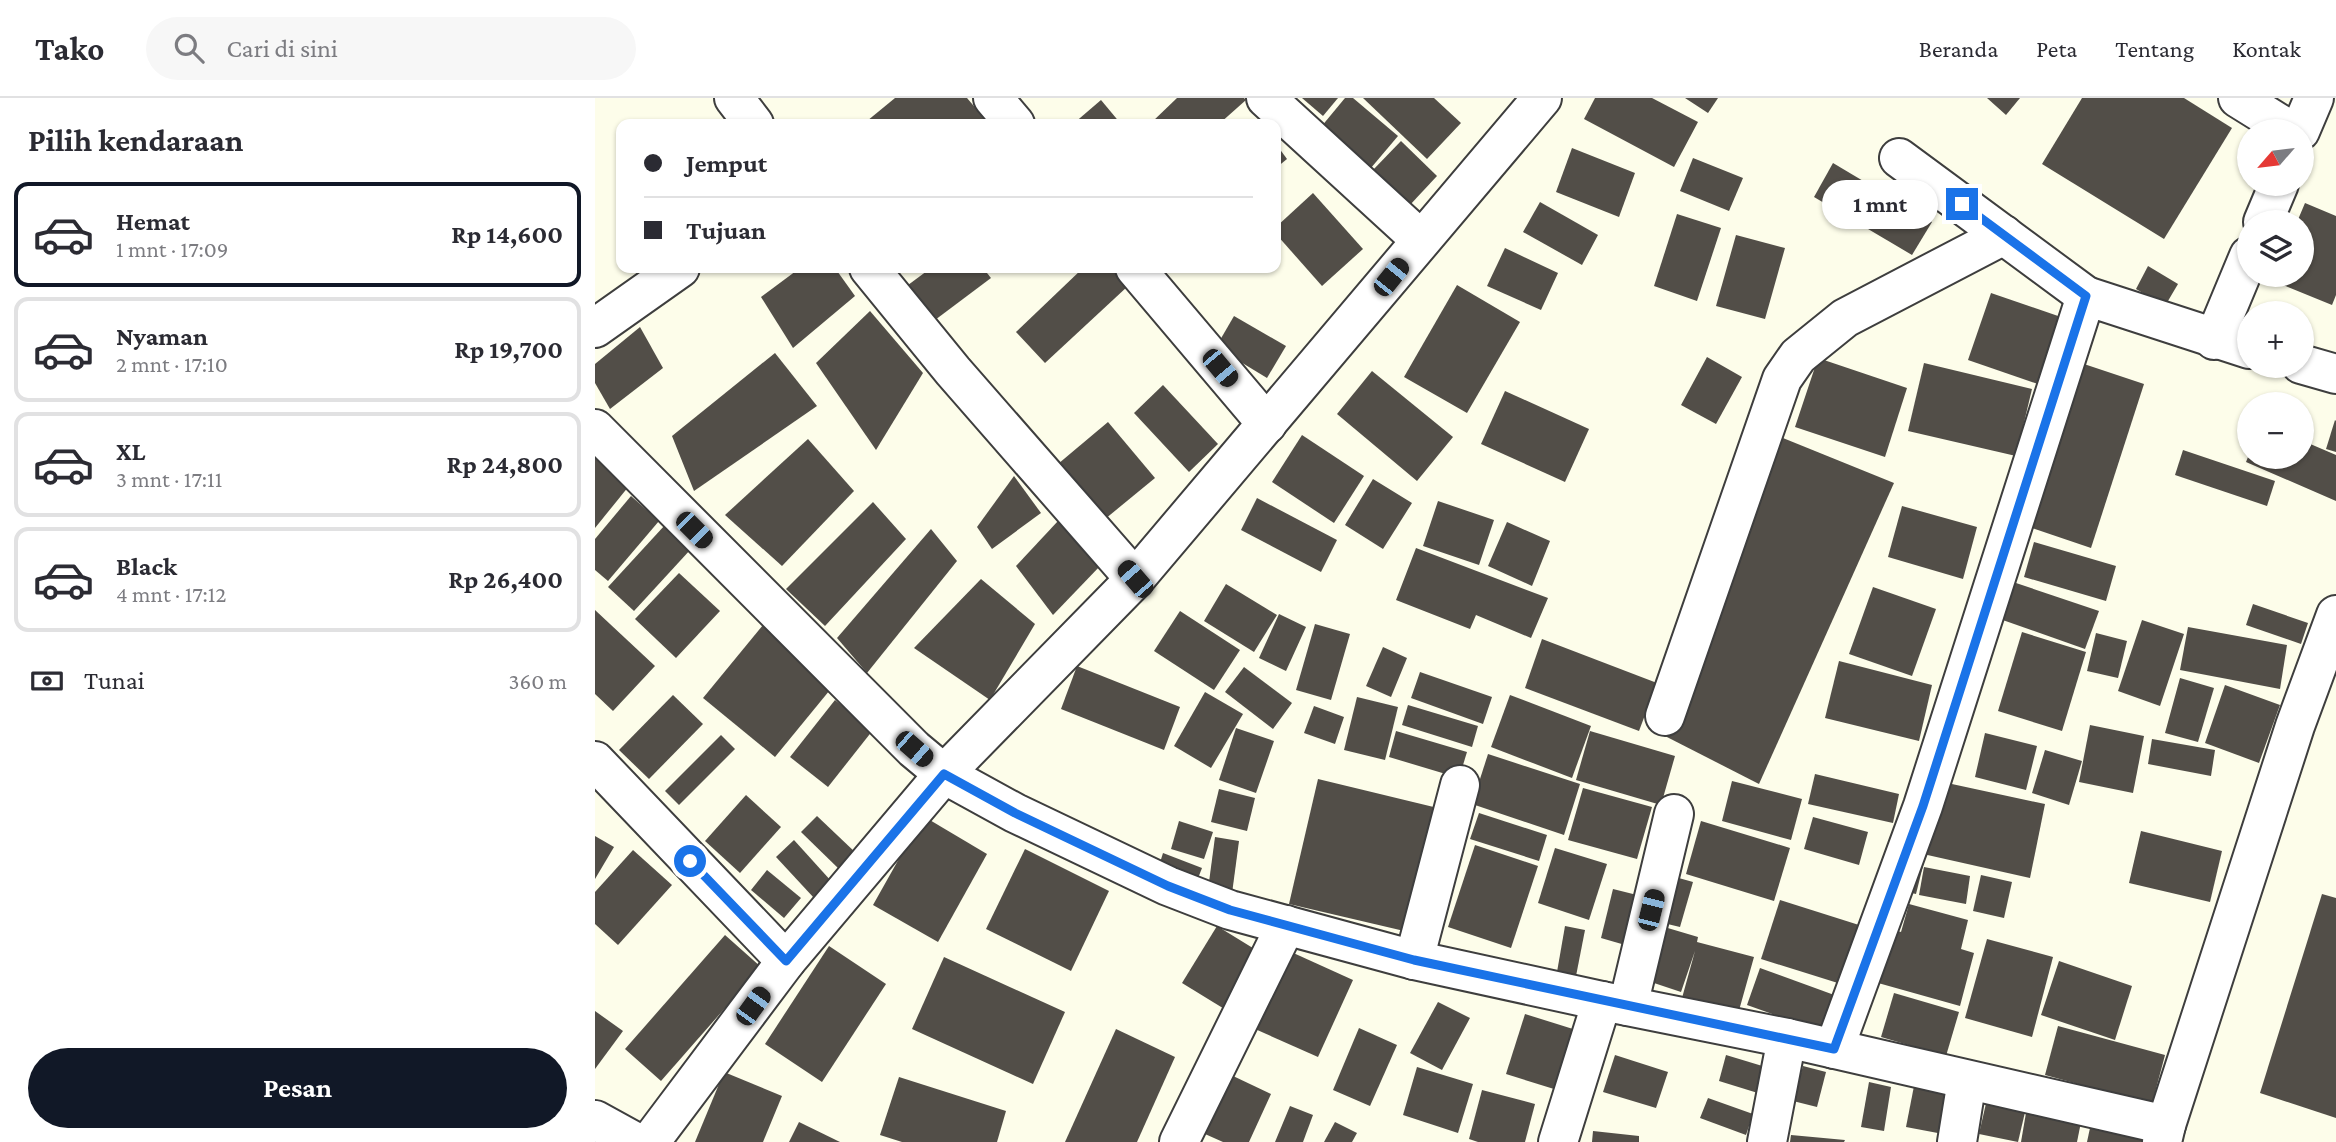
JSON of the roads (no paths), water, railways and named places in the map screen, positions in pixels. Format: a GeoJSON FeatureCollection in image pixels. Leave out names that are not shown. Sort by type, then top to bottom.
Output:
{"type":"FeatureCollection","features":[{"type":"Feature","properties":{"kind":"street"},"geometry":{"type":"LineString","coordinates":[[734,98],[750,119]]}},
{"type":"Feature","properties":{"kind":"street"},"geometry":{"type":"LineString","coordinates":[[993,98],[1011,119]]}},
{"type":"Feature","properties":{"kind":"street"},"geometry":{"type":"LineString","coordinates":[[1266,98],[1421,240]]}},
{"type":"Feature","properties":{"kind":"street"},"geometry":{"type":"LineString","coordinates":[[650,1142],[786,961],[944,774],[1135,579],[1542,98]]}},
{"type":"Feature","properties":{"kind":"street"},"geometry":{"type":"LineString","coordinates":[[2238,98],[2272,119]]}},
{"type":"Feature","properties":{"kind":"street"},"geometry":{"type":"LineString","coordinates":[[2305,119],[2314,98]]}},
{"type":"Feature","properties":{"kind":"street"},"geometry":{"type":"LineString","coordinates":[[1899,158],[2086,296],[2231,345],[2243,287]]}},
{"type":"Feature","properties":{"kind":"street"},"geometry":{"type":"LineString","coordinates":[[1665,716],[1782,379],[1798,356],[1820,335],[1845,318],[2004,235]]}},
{"type":"Feature","properties":{"kind":"street"},"geometry":{"type":"LineString","coordinates":[[595,328],[673,273]]}},
{"type":"Feature","properties":{"kind":"street"},"geometry":{"type":"LineString","coordinates":[[873,273],[953,371],[1135,579]]}},
{"type":"Feature","properties":{"kind":"street"},"geometry":{"type":"LineString","coordinates":[[1140,273],[1267,424]]}},
{"type":"Feature","properties":{"kind":"street"},"geometry":{"type":"LineString","coordinates":[[1834,1049],[1923,806],[2086,296]]}},
{"type":"Feature","properties":{"kind":"street"},"geometry":{"type":"LineString","coordinates":[[2314,368],[2336,374]]}},
{"type":"Feature","properties":{"kind":"street"},"geometry":{"type":"LineString","coordinates":[[595,429],[914,749],[944,774],[1015,813],[1168,886],[1230,910],[1414,960],[1787,1038],[1967,1080],[2164,1133],[2295,726],[2336,615]]}},
{"type":"Feature","properties":{"kind":"street"},"geometry":{"type":"LineString","coordinates":[[595,761],[786,961]]}},
{"type":"Feature","properties":{"kind":"street"},"geometry":{"type":"LineString","coordinates":[[1414,960],[1460,785]]}},
{"type":"Feature","properties":{"kind":"street"},"geometry":{"type":"LineString","coordinates":[[1558,1142],[1615,1004],[1674,814]]}},
{"type":"Feature","properties":{"kind":"street"},"geometry":{"type":"LineString","coordinates":[[1179,1142],[1286,925]]}},
{"type":"Feature","properties":{"kind":"street"},"geometry":{"type":"LineString","coordinates":[[1767,1142],[1787,1038]]}},
{"type":"Feature","properties":{"kind":"street"},"geometry":{"type":"LineString","coordinates":[[1957,1142],[1967,1080]]}},
{"type":"Feature","properties":{"kind":"street"},"geometry":{"type":"LineString","coordinates":[[595,1120],[635,1142]]}}]}
